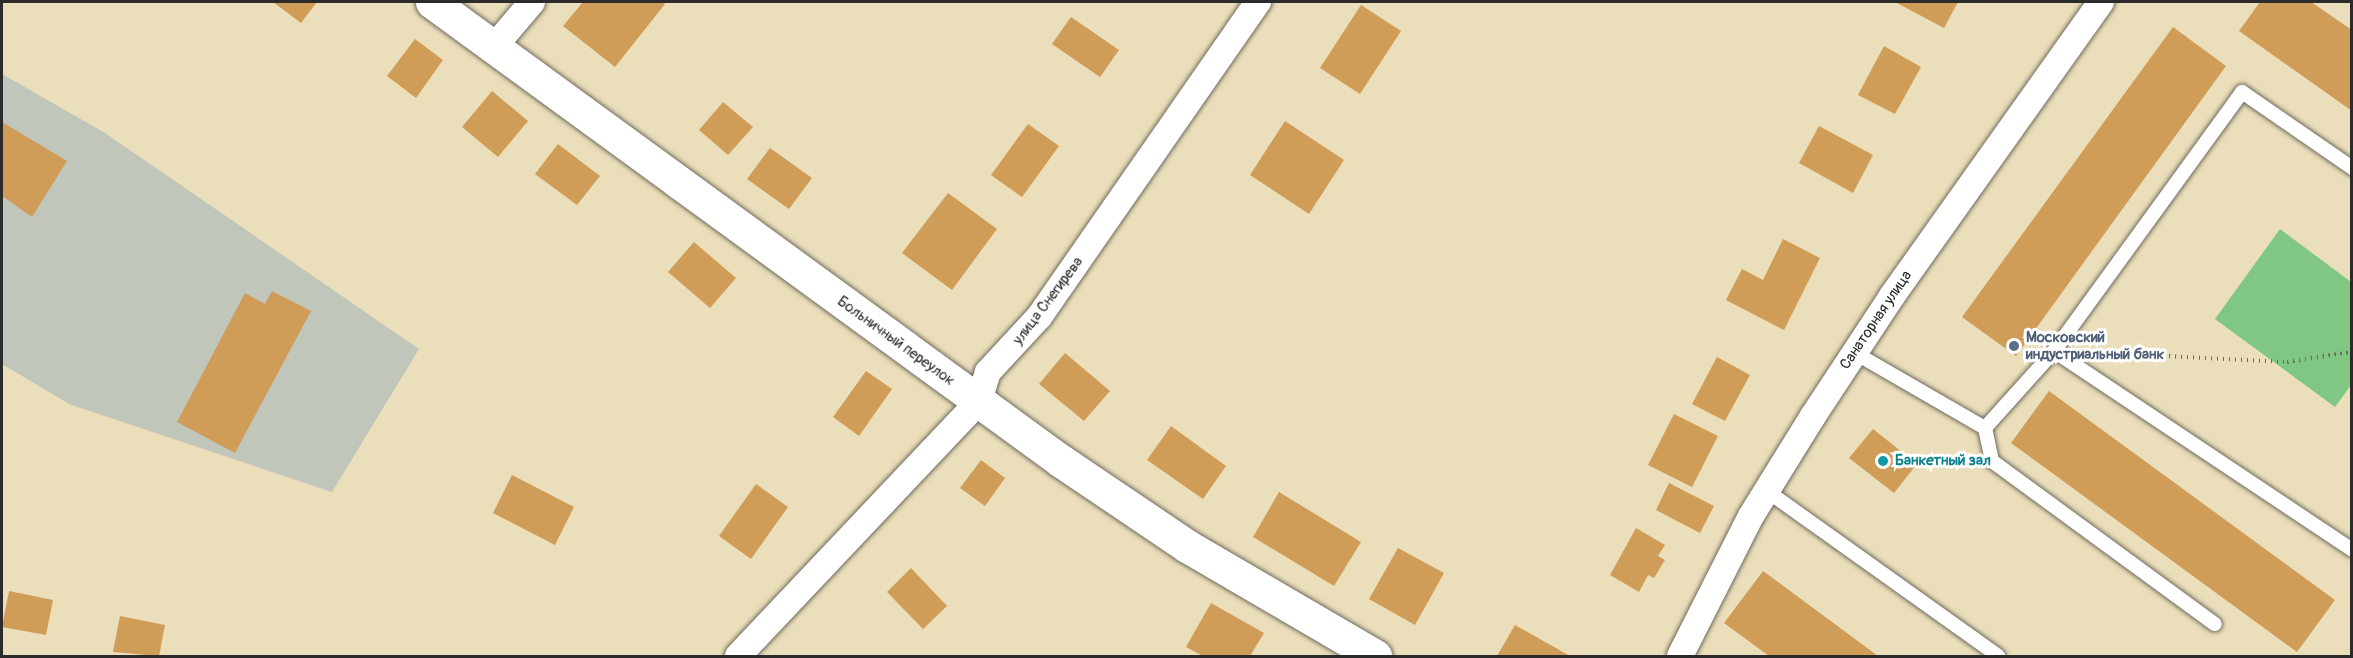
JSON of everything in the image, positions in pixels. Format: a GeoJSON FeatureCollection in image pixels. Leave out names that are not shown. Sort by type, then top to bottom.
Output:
{"type":"FeatureCollection","features":[{"type":"Feature","properties":{"kind":"street","name":"Больничный переулок"},"geometry":{"type":"LineString","coordinates":[[432,2],[979,401],[1187,546],[1375,657]]}},
{"type":"Feature","properties":{"kind":"street"},"geometry":{"type":"LineString","coordinates":[[494,47],[532,2]]}},
{"type":"Feature","properties":{"kind":"street","name":"улица Снегирева"},"geometry":{"type":"LineString","coordinates":[[738,657],[979,401],[988,372],[1038,317],[1258,2]]}},
{"type":"Feature","properties":{"kind":"street","name":"Санаторная улица"},"geometry":{"type":"LineString","coordinates":[[1680,657],[1767,491],[1855,353],[2101,2]]}},
{"type":"Feature","properties":{"kind":"lane"},"geometry":{"type":"LineString","coordinates":[[1985,428],[2054,351],[2242,92],[2352,168]]}},
{"type":"Feature","properties":{"kind":"lane"},"geometry":{"type":"LineString","coordinates":[[2054,351],[2352,550]]}},
{"type":"Feature","properties":{"kind":"lane"},"geometry":{"type":"LineString","coordinates":[[1855,353],[1985,428],[1992,461],[2215,624]]}},
{"type":"Feature","properties":{"kind":"lane"},"geometry":{"type":"LineString","coordinates":[[1767,491],[1998,657]]}},
{"type":"Feature","properties":{"kind":"path"},"geometry":{"type":"LineString","coordinates":[[2054,351],[2287,362],[2352,352]]}},
{"type":"Feature","properties":{"kind":"shaded area"},"geometry":{"type":"Polygon","coordinates":[[[2,74],[105,133],[419,349],[332,492],[69,404],[2,364],[2,74]]]}},
{"type":"Feature","properties":{"kind":"green space"},"geometry":{"type":"Polygon","coordinates":[[[2280,229],[2351,282],[2351,385],[2335,407],[2215,319],[2280,229]]]}},
{"type":"Feature","properties":{"kind":"building"},"geometry":{"type":"Polygon","coordinates":[[[273,2],[317,2],[301,23],[273,2]]]}},
{"type":"Feature","properties":{"kind":"building"},"geometry":{"type":"Polygon","coordinates":[[[583,2],[661,2],[665,4],[615,67],[563,26],[583,2]]]}},
{"type":"Feature","properties":{"kind":"building"},"geometry":{"type":"Polygon","coordinates":[[[1895,2],[1958,2],[1944,28],[1895,2]]]}},
{"type":"Feature","properties":{"kind":"building"},"geometry":{"type":"Polygon","coordinates":[[[2260,2],[2311,2],[2352,30],[2352,111],[2239,31],[2260,2]]]}},
{"type":"Feature","properties":{"kind":"building"},"geometry":{"type":"Polygon","coordinates":[[[1361,5],[1401,31],[1360,94],[1320,68],[1361,5]]]}},
{"type":"Feature","properties":{"kind":"building"},"geometry":{"type":"Polygon","coordinates":[[[1071,17],[1119,50],[1100,77],[1052,44],[1071,17]]]}},
{"type":"Feature","properties":{"kind":"building"},"geometry":{"type":"Polygon","coordinates":[[[2173,27],[2226,66],[2016,356],[1962,317],[2173,27]]]}},
{"type":"Feature","properties":{"kind":"building"},"geometry":{"type":"Polygon","coordinates":[[[415,39],[443,60],[416,98],[387,76],[415,39]]]}},
{"type":"Feature","properties":{"kind":"building"},"geometry":{"type":"Polygon","coordinates":[[[1884,46],[1921,67],[1895,114],[1858,95],[1884,46]]]}},
{"type":"Feature","properties":{"kind":"building"},"geometry":{"type":"Polygon","coordinates":[[[492,91],[528,121],[498,157],[462,127],[492,91]]]}},
{"type":"Feature","properties":{"kind":"building"},"geometry":{"type":"Polygon","coordinates":[[[723,102],[753,127],[728,155],[699,130],[723,102]]]}},
{"type":"Feature","properties":{"kind":"building"},"geometry":{"type":"Polygon","coordinates":[[[1285,121],[1344,160],[1309,214],[1250,175],[1285,121]]]}},
{"type":"Feature","properties":{"kind":"building"},"geometry":{"type":"Polygon","coordinates":[[[2,122],[67,161],[32,217],[2,196],[2,122]]]}},
{"type":"Feature","properties":{"kind":"building"},"geometry":{"type":"Polygon","coordinates":[[[1028,124],[1059,146],[1022,197],[991,175],[1028,124]]]}},
{"type":"Feature","properties":{"kind":"building"},"geometry":{"type":"Polygon","coordinates":[[[1819,126],[1873,155],[1853,193],[1799,163],[1819,126]]]}},
{"type":"Feature","properties":{"kind":"building"},"geometry":{"type":"Polygon","coordinates":[[[558,144],[600,176],[577,205],[535,174],[558,144]]]}},
{"type":"Feature","properties":{"kind":"building"},"geometry":{"type":"Polygon","coordinates":[[[770,148],[812,178],[789,209],[747,179],[770,148]]]}},
{"type":"Feature","properties":{"kind":"building"},"geometry":{"type":"Polygon","coordinates":[[[948,193],[997,229],[952,290],[902,253],[948,193]]]}},
{"type":"Feature","properties":{"kind":"building"},"geometry":{"type":"Polygon","coordinates":[[[1783,239],[1820,258],[1784,330],[1726,300],[1742,269],[1763,280],[1783,239]]]}},
{"type":"Feature","properties":{"kind":"building"},"geometry":{"type":"Polygon","coordinates":[[[694,242],[736,278],[710,308],[668,272],[694,242]]]}},
{"type":"Feature","properties":{"kind":"building"},"geometry":{"type":"Polygon","coordinates":[[[272,291],[311,311],[235,453],[177,422],[245,293],[265,304],[272,291]]]}},
{"type":"Feature","properties":{"kind":"building"},"geometry":{"type":"Polygon","coordinates":[[[1065,353],[1110,391],[1084,421],[1039,384],[1065,353]]]}},
{"type":"Feature","properties":{"kind":"building"},"geometry":{"type":"Polygon","coordinates":[[[1717,357],[1750,375],[1725,421],[1692,404],[1717,357]]]}},
{"type":"Feature","properties":{"kind":"building"},"geometry":{"type":"Polygon","coordinates":[[[866,371],[892,389],[859,436],[833,417],[866,371]]]}},
{"type":"Feature","properties":{"kind":"building"},"geometry":{"type":"Polygon","coordinates":[[[2049,391],[2335,600],[2297,652],[2011,443],[2049,391]]]}},
{"type":"Feature","properties":{"kind":"building"},"geometry":{"type":"Polygon","coordinates":[[[1674,414],[1718,436],[1692,487],[1648,465],[1674,414]]]}},
{"type":"Feature","properties":{"kind":"building"},"geometry":{"type":"Polygon","coordinates":[[[1171,426],[1226,466],[1203,499],[1147,460],[1171,426]]]}},
{"type":"Feature","properties":{"kind":"building","name":"Банкетный зал"},"geometry":{"type":"Polygon","coordinates":[[[1873,429],[1917,464],[1894,493],[1849,458],[1873,429]]]}},
{"type":"Feature","properties":{"kind":"building"},"geometry":{"type":"Polygon","coordinates":[[[981,460],[1005,478],[985,506],[960,488],[981,460]]]}},
{"type":"Feature","properties":{"kind":"building"},"geometry":{"type":"Polygon","coordinates":[[[512,475],[574,507],[555,545],[493,513],[512,475]]]}},
{"type":"Feature","properties":{"kind":"building"},"geometry":{"type":"Polygon","coordinates":[[[1669,483],[1714,506],[1700,533],[1656,510],[1669,483]]]}},
{"type":"Feature","properties":{"kind":"building"},"geometry":{"type":"Polygon","coordinates":[[[756,484],[788,507],[751,559],[719,536],[756,484]]]}},
{"type":"Feature","properties":{"kind":"building"},"geometry":{"type":"Polygon","coordinates":[[[1279,492],[1361,542],[1334,586],[1253,537],[1279,492]]]}},
{"type":"Feature","properties":{"kind":"building"},"geometry":{"type":"Polygon","coordinates":[[[1636,528],[1665,545],[1658,556],[1665,560],[1654,578],[1648,575],[1639,592],[1610,575],[1636,528]]]}},
{"type":"Feature","properties":{"kind":"building"},"geometry":{"type":"Polygon","coordinates":[[[1398,548],[1444,573],[1415,625],[1369,599],[1398,548]]]}},
{"type":"Feature","properties":{"kind":"building"},"geometry":{"type":"Polygon","coordinates":[[[911,568],[947,606],[923,629],[887,592],[911,568]]]}},
{"type":"Feature","properties":{"kind":"building"},"geometry":{"type":"Polygon","coordinates":[[[1763,571],[1878,656],[1769,656],[1724,623],[1763,571]]]}},
{"type":"Feature","properties":{"kind":"building"},"geometry":{"type":"Polygon","coordinates":[[[9,591],[53,600],[46,635],[2,627],[9,591]]]}},
{"type":"Feature","properties":{"kind":"building"},"geometry":{"type":"Polygon","coordinates":[[[1211,603],[1264,633],[1250,656],[1203,656],[1186,647],[1211,603]]]}},
{"type":"Feature","properties":{"kind":"building"},"geometry":{"type":"Polygon","coordinates":[[[120,616],[165,625],[159,656],[113,652],[120,616]]]}},
{"type":"Feature","properties":{"kind":"building"},"geometry":{"type":"Polygon","coordinates":[[[1515,625],[1570,656],[1497,656],[1515,625]]]}},
{"type":"Feature","properties":{"kind":"place","name":"Московский индустриальный банк"},"geometry":{"type":"Point","coordinates":[2014,346]}},
{"type":"Feature","properties":{"kind":"place","name":"Банкетный зал"},"geometry":{"type":"Point","coordinates":[1883,461]}}]}
